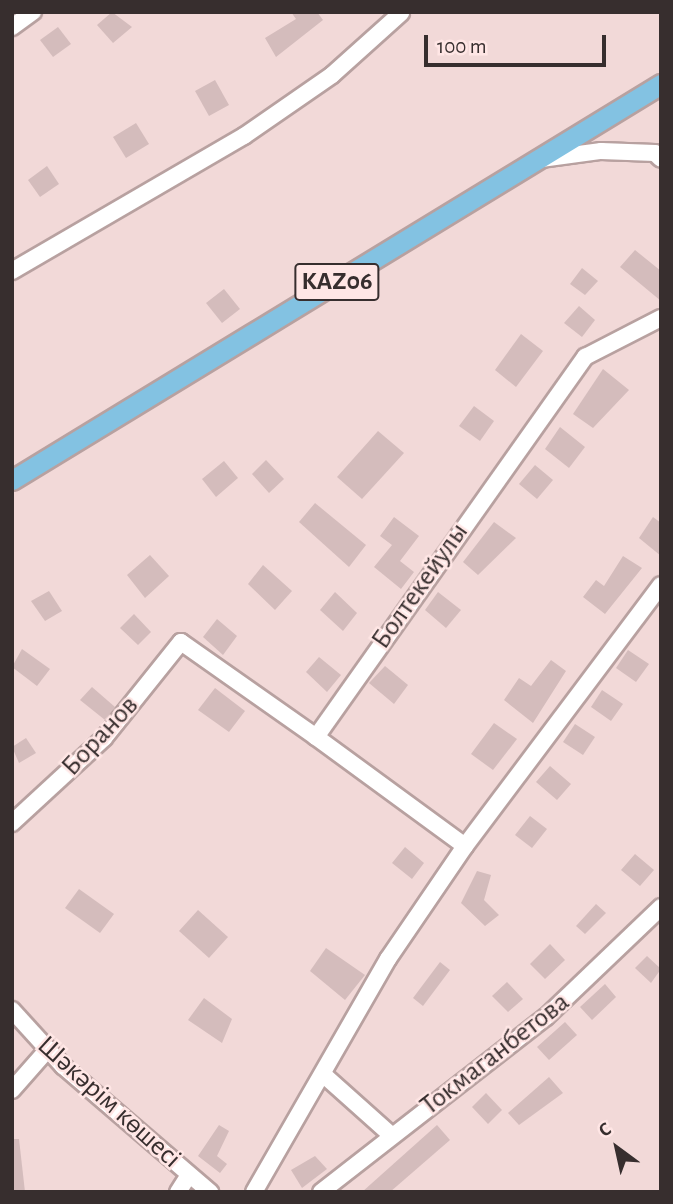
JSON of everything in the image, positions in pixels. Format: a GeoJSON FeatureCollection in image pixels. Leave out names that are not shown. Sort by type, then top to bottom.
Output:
{"type":"FeatureCollection","features":[{"type":"Feature","properties":{"kind":"main road","name":"KАZ06"},"geometry":{"type":"LineString","coordinates":[[12,480],[661,85]]}},
{"type":"Feature","properties":{"kind":"street"},"geometry":{"type":"LineString","coordinates":[[12,27],[33,12]]}},
{"type":"Feature","properties":{"kind":"street"},"geometry":{"type":"LineString","coordinates":[[12,271],[244,136],[332,75],[401,13]]}},
{"type":"Feature","properties":{"kind":"street"},"geometry":{"type":"LineString","coordinates":[[539,159],[601,151],[655,153],[661,159]]}},
{"type":"Feature","properties":{"kind":"street","name":"Болтекейулы"},"geometry":{"type":"LineString","coordinates":[[316,737],[585,357],[661,318]]}},
{"type":"Feature","properties":{"kind":"street"},"geometry":{"type":"LineString","coordinates":[[254,1192],[325,1076],[388,959],[464,846],[661,584]]}},
{"type":"Feature","properties":{"kind":"street","name":"Боранов"},"geometry":{"type":"LineString","coordinates":[[12,823],[104,738],[181,642],[316,737]]}},
{"type":"Feature","properties":{"kind":"street"},"geometry":{"type":"LineString","coordinates":[[316,737],[464,846]]}},
{"type":"Feature","properties":{"kind":"street","name":"Токмаганбетова"},"geometry":{"type":"LineString","coordinates":[[321,1192],[546,1017],[661,906]]}},
{"type":"Feature","properties":{"kind":"street","name":"Шәкәрім көшесі"},"geometry":{"type":"LineString","coordinates":[[12,1010],[48,1049],[210,1192]]}},
{"type":"Feature","properties":{"kind":"street"},"geometry":{"type":"LineString","coordinates":[[12,1090],[48,1049]]}},
{"type":"Feature","properties":{"kind":"street"},"geometry":{"type":"LineString","coordinates":[[325,1076],[391,1135]]}},
{"type":"Feature","properties":{"kind":"street"},"geometry":{"type":"LineString","coordinates":[[178,1192],[189,1175]]}},
{"type":"Feature","properties":{"kind":"building"},"geometry":{"type":"Polygon","coordinates":[[[112,12],[132,27],[113,43],[97,25],[112,12]]]}},
{"type":"Feature","properties":{"kind":"building"},"geometry":{"type":"Polygon","coordinates":[[[291,12],[317,12],[323,20],[276,57],[265,38],[296,19],[291,12]]]}},
{"type":"Feature","properties":{"kind":"building"},"geometry":{"type":"Polygon","coordinates":[[[58,27],[71,44],[53,57],[40,40],[58,27]]]}},
{"type":"Feature","properties":{"kind":"building"},"geometry":{"type":"Polygon","coordinates":[[[215,80],[229,105],[209,116],[195,91],[215,80]]]}},
{"type":"Feature","properties":{"kind":"building"},"geometry":{"type":"Polygon","coordinates":[[[136,123],[149,144],[126,158],[113,137],[136,123]]]}},
{"type":"Feature","properties":{"kind":"building"},"geometry":{"type":"Polygon","coordinates":[[[47,166],[59,184],[40,197],[28,180],[47,166]]]}},
{"type":"Feature","properties":{"kind":"building"},"geometry":{"type":"Polygon","coordinates":[[[635,250],[661,271],[661,301],[620,267],[635,250]]]}},
{"type":"Feature","properties":{"kind":"building"},"geometry":{"type":"Polygon","coordinates":[[[582,268],[598,281],[585,295],[570,284],[582,268]]]}},
{"type":"Feature","properties":{"kind":"building"},"geometry":{"type":"Polygon","coordinates":[[[224,289],[240,309],[222,323],[206,303],[224,289]]]}},
{"type":"Feature","properties":{"kind":"building"},"geometry":{"type":"Polygon","coordinates":[[[579,306],[595,320],[582,337],[564,323],[579,306]]]}},
{"type":"Feature","properties":{"kind":"building"},"geometry":{"type":"Polygon","coordinates":[[[521,334],[543,351],[516,387],[495,370],[521,334]]]}},
{"type":"Feature","properties":{"kind":"building"},"geometry":{"type":"Polygon","coordinates":[[[603,369],[629,390],[593,428],[573,414],[603,369]]]}},
{"type":"Feature","properties":{"kind":"building"},"geometry":{"type":"Polygon","coordinates":[[[474,406],[494,421],[480,441],[459,426],[474,406]]]}},
{"type":"Feature","properties":{"kind":"building"},"geometry":{"type":"Polygon","coordinates":[[[560,427],[585,447],[569,468],[545,449],[560,427]]]}},
{"type":"Feature","properties":{"kind":"building"},"geometry":{"type":"Polygon","coordinates":[[[378,431],[404,453],[362,499],[337,477],[378,431]]]}},
{"type":"Feature","properties":{"kind":"building"},"geometry":{"type":"Polygon","coordinates":[[[266,460],[284,479],[269,493],[252,474],[266,460]]]}},
{"type":"Feature","properties":{"kind":"building"},"geometry":{"type":"Polygon","coordinates":[[[224,461],[238,478],[216,497],[202,479],[224,461]]]}},
{"type":"Feature","properties":{"kind":"building"},"geometry":{"type":"Polygon","coordinates":[[[535,465],[553,480],[537,499],[519,484],[535,465]]]}},
{"type":"Feature","properties":{"kind":"building"},"geometry":{"type":"Polygon","coordinates":[[[315,503],[366,545],[349,567],[299,522],[315,503]]]}},
{"type":"Feature","properties":{"kind":"building"},"geometry":{"type":"Polygon","coordinates":[[[394,517],[419,536],[400,561],[414,572],[401,589],[374,567],[392,545],[380,536],[394,517]]]}},
{"type":"Feature","properties":{"kind":"building"},"geometry":{"type":"Polygon","coordinates":[[[653,517],[661,523],[661,556],[639,538],[653,517]]]}},
{"type":"Feature","properties":{"kind":"building"},"geometry":{"type":"Polygon","coordinates":[[[494,522],[516,538],[478,575],[463,562],[494,522]]]}},
{"type":"Feature","properties":{"kind":"building"},"geometry":{"type":"Polygon","coordinates":[[[150,555],[169,576],[145,598],[127,575],[150,555]]]}},
{"type":"Feature","properties":{"kind":"building"},"geometry":{"type":"Polygon","coordinates":[[[623,556],[642,568],[605,614],[583,597],[596,580],[604,586],[623,556]]]}},
{"type":"Feature","properties":{"kind":"building"},"geometry":{"type":"Polygon","coordinates":[[[263,565],[292,591],[275,610],[248,584],[263,565]]]}},
{"type":"Feature","properties":{"kind":"building"},"geometry":{"type":"Polygon","coordinates":[[[49,591],[62,611],[45,621],[31,601],[49,591]]]}},
{"type":"Feature","properties":{"kind":"building"},"geometry":{"type":"Polygon","coordinates":[[[335,592],[357,613],[343,631],[320,610],[335,592]]]}},
{"type":"Feature","properties":{"kind":"building"},"geometry":{"type":"Polygon","coordinates":[[[438,592],[461,610],[446,628],[425,610],[438,592]]]}},
{"type":"Feature","properties":{"kind":"building"},"geometry":{"type":"Polygon","coordinates":[[[134,614],[151,632],[138,645],[120,628],[134,614]]]}},
{"type":"Feature","properties":{"kind":"building"},"geometry":{"type":"Polygon","coordinates":[[[217,619],[237,636],[223,655],[203,637],[217,619]]]}},
{"type":"Feature","properties":{"kind":"building"},"geometry":{"type":"Polygon","coordinates":[[[22,649],[50,669],[37,686],[12,667],[22,649]]]}},
{"type":"Feature","properties":{"kind":"building"},"geometry":{"type":"Polygon","coordinates":[[[628,650],[649,664],[636,682],[616,668],[628,650]]]}},
{"type":"Feature","properties":{"kind":"building"},"geometry":{"type":"Polygon","coordinates":[[[319,657],[341,675],[327,692],[306,672],[319,657]]]}},
{"type":"Feature","properties":{"kind":"building"},"geometry":{"type":"Polygon","coordinates":[[[551,660],[566,671],[533,723],[504,700],[519,678],[531,686],[551,660]]]}},
{"type":"Feature","properties":{"kind":"building"},"geometry":{"type":"Polygon","coordinates":[[[385,666],[408,685],[394,704],[369,683],[385,666]]]}},
{"type":"Feature","properties":{"kind":"building"},"geometry":{"type":"Polygon","coordinates":[[[92,687],[115,707],[105,720],[80,700],[92,687]]]}},
{"type":"Feature","properties":{"kind":"building"},"geometry":{"type":"Polygon","coordinates":[[[215,688],[245,711],[229,732],[198,710],[215,688]]]}},
{"type":"Feature","properties":{"kind":"building"},"geometry":{"type":"Polygon","coordinates":[[[602,690],[623,704],[611,721],[591,707],[602,690]]]}},
{"type":"Feature","properties":{"kind":"building"},"geometry":{"type":"Polygon","coordinates":[[[494,723],[517,739],[493,770],[471,754],[494,723]]]}},
{"type":"Feature","properties":{"kind":"building"},"geometry":{"type":"Polygon","coordinates":[[[575,724],[595,737],[583,755],[563,742],[575,724]]]}},
{"type":"Feature","properties":{"kind":"building"},"geometry":{"type":"Polygon","coordinates":[[[26,738],[36,753],[19,763],[12,747],[26,738]]]}},
{"type":"Feature","properties":{"kind":"building"},"geometry":{"type":"Polygon","coordinates":[[[550,766],[571,784],[557,800],[536,782],[550,766]]]}},
{"type":"Feature","properties":{"kind":"building"},"geometry":{"type":"Polygon","coordinates":[[[530,816],[547,829],[532,848],[515,835],[530,816]]]}},
{"type":"Feature","properties":{"kind":"building"},"geometry":{"type":"Polygon","coordinates":[[[405,847],[424,863],[412,879],[392,863],[405,847]]]}},
{"type":"Feature","properties":{"kind":"building"},"geometry":{"type":"Polygon","coordinates":[[[635,854],[654,870],[640,886],[621,870],[635,854]]]}},
{"type":"Feature","properties":{"kind":"building"},"geometry":{"type":"Polygon","coordinates":[[[477,871],[491,875],[484,900],[499,915],[485,926],[461,903],[477,871]]]}},
{"type":"Feature","properties":{"kind":"building"},"geometry":{"type":"Polygon","coordinates":[[[79,889],[114,914],[100,933],[65,908],[79,889]]]}},
{"type":"Feature","properties":{"kind":"building"},"geometry":{"type":"Polygon","coordinates":[[[596,904],[606,913],[585,934],[576,926],[596,904]]]}},
{"type":"Feature","properties":{"kind":"building"},"geometry":{"type":"Polygon","coordinates":[[[198,910],[228,937],[209,958],[179,931],[198,910]]]}},
{"type":"Feature","properties":{"kind":"building"},"geometry":{"type":"Polygon","coordinates":[[[550,944],[565,960],[545,979],[530,964],[550,944]]]}},
{"type":"Feature","properties":{"kind":"building"},"geometry":{"type":"Polygon","coordinates":[[[326,948],[365,975],[345,1000],[310,971],[326,948]]]}},
{"type":"Feature","properties":{"kind":"building"},"geometry":{"type":"Polygon","coordinates":[[[647,956],[661,969],[651,983],[635,968],[647,956]]]}},
{"type":"Feature","properties":{"kind":"building"},"geometry":{"type":"Polygon","coordinates":[[[440,962],[450,970],[423,1006],[413,998],[440,962]]]}},
{"type":"Feature","properties":{"kind":"building"},"geometry":{"type":"Polygon","coordinates":[[[507,982],[523,999],[508,1012],[492,996],[507,982]]]}},
{"type":"Feature","properties":{"kind":"building"},"geometry":{"type":"Polygon","coordinates":[[[605,984],[616,997],[592,1020],[580,1007],[605,984]]]}},
{"type":"Feature","properties":{"kind":"building"},"geometry":{"type":"Polygon","coordinates":[[[204,998],[232,1019],[222,1043],[188,1020],[204,998]]]}},
{"type":"Feature","properties":{"kind":"building"},"geometry":{"type":"Polygon","coordinates":[[[565,1022],[577,1035],[549,1060],[537,1047],[565,1022]]]}},
{"type":"Feature","properties":{"kind":"building"},"geometry":{"type":"Polygon","coordinates":[[[549,1077],[563,1093],[519,1125],[508,1113],[549,1077]]]}},
{"type":"Feature","properties":{"kind":"building"},"geometry":{"type":"Polygon","coordinates":[[[486,1093],[502,1110],[488,1124],[472,1107],[486,1093]]]}},
{"type":"Feature","properties":{"kind":"building"},"geometry":{"type":"Polygon","coordinates":[[[219,1125],[229,1131],[217,1156],[227,1164],[220,1173],[198,1156],[219,1125]]]}},
{"type":"Feature","properties":{"kind":"building"},"geometry":{"type":"Polygon","coordinates":[[[437,1125],[450,1140],[390,1192],[362,1192],[437,1125]]]}},
{"type":"Feature","properties":{"kind":"building"},"geometry":{"type":"Polygon","coordinates":[[[12,1139],[19,1139],[25,1192],[12,1192],[12,1139]]]}},
{"type":"Feature","properties":{"kind":"building"},"geometry":{"type":"Polygon","coordinates":[[[315,1156],[327,1169],[302,1188],[291,1170],[315,1156]]]}}]}
